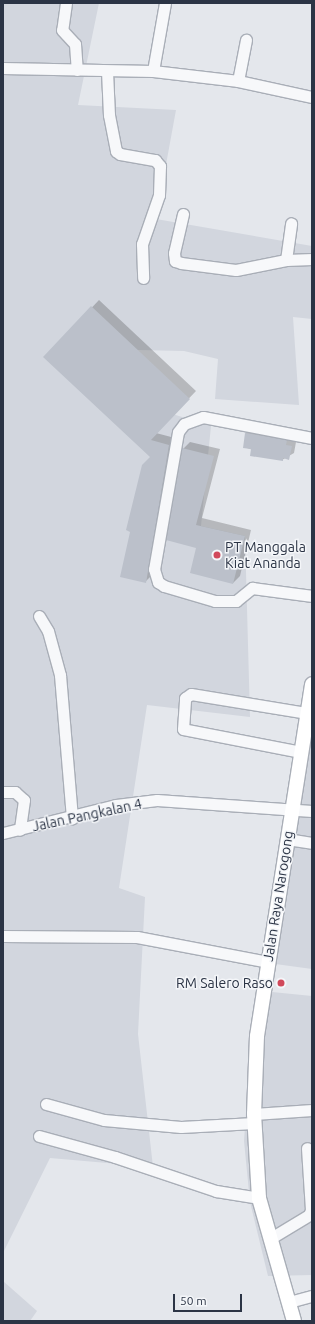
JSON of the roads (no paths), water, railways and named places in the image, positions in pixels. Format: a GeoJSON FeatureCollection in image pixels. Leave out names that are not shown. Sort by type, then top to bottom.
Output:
{"type":"FeatureCollection","features":[{"type":"Feature","properties":{"kind":"main road","name":"Jalan Raya Narogong"},"geometry":{"type":"LineString","coordinates":[[294,1321],[259,1198],[254,1119],[257,1036],[312,684]]}},
{"type":"Feature","properties":{"kind":"street"},"geometry":{"type":"LineString","coordinates":[[66,3],[62,30],[75,44],[77,70]]}},
{"type":"Feature","properties":{"kind":"street"},"geometry":{"type":"LineString","coordinates":[[153,71],[165,3]]}},
{"type":"Feature","properties":{"kind":"street"},"geometry":{"type":"LineString","coordinates":[[238,81],[246,40]]}},
{"type":"Feature","properties":{"kind":"street"},"geometry":{"type":"LineString","coordinates":[[3,68],[153,71],[238,81],[312,97]]}},
{"type":"Feature","properties":{"kind":"street"},"geometry":{"type":"LineString","coordinates":[[107,71],[108,115],[116,151],[120,154],[155,160],[160,166],[159,195],[142,244],[143,278]]}},
{"type":"Feature","properties":{"kind":"street"},"geometry":{"type":"LineString","coordinates":[[183,214],[174,253],[175,261],[236,270],[286,260],[312,259]]}},
{"type":"Feature","properties":{"kind":"street"},"geometry":{"type":"LineString","coordinates":[[286,260],[291,223]]}},
{"type":"Feature","properties":{"kind":"street"},"geometry":{"type":"LineString","coordinates":[[312,438],[204,418],[184,424],[178,432],[154,569],[158,582],[164,586],[215,600],[236,601],[252,588],[312,596]]}},
{"type":"Feature","properties":{"kind":"street"},"geometry":{"type":"LineString","coordinates":[[39,616],[48,630],[60,675],[72,818]]}},
{"type":"Feature","properties":{"kind":"street"},"geometry":{"type":"LineString","coordinates":[[301,752],[183,729],[185,698],[191,694],[309,705]]}},
{"type":"Feature","properties":{"kind":"street"},"geometry":{"type":"LineString","coordinates":[[3,792],[15,792],[24,800],[20,830]]}},
{"type":"Feature","properties":{"kind":"street","name":"Jalan Pangkalan 4"},"geometry":{"type":"LineString","coordinates":[[3,833],[72,818],[116,805],[157,800],[312,811]]}},
{"type":"Feature","properties":{"kind":"street"},"geometry":{"type":"LineString","coordinates":[[287,839],[312,843]]}},
{"type":"Feature","properties":{"kind":"street"},"geometry":{"type":"LineString","coordinates":[[3,936],[137,937],[268,962]]}},
{"type":"Feature","properties":{"kind":"street"},"geometry":{"type":"LineString","coordinates":[[46,1104],[104,1120],[181,1127],[254,1119],[312,1110]]}},
{"type":"Feature","properties":{"kind":"street"},"geometry":{"type":"LineString","coordinates":[[39,1136],[115,1157],[216,1191],[259,1198]]}},
{"type":"Feature","properties":{"kind":"street"},"geometry":{"type":"LineString","coordinates":[[271,1238],[309,1215],[311,1210],[307,1148]]}},
{"type":"Feature","properties":{"kind":"street"},"geometry":{"type":"LineString","coordinates":[[289,1302],[312,1296]]}},
{"type":"Feature","properties":{"kind":"place","name":"PT Manggala Kiat Ananda"},"geometry":{"type":"Point","coordinates":[217,555]}},
{"type":"Feature","properties":{"kind":"place","name":"RM Salero Raso"},"geometry":{"type":"Point","coordinates":[281,983]}}]}
